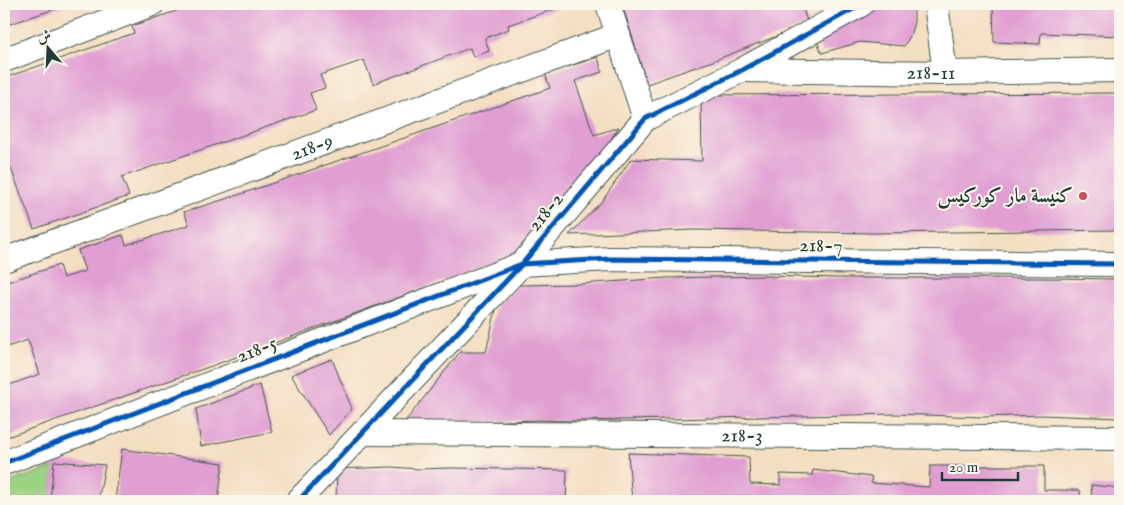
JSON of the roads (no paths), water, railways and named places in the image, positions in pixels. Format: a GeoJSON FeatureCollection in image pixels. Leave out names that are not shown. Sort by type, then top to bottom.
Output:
{"type":"FeatureCollection","features":[{"type":"Feature","properties":{"kind":"street"},"geometry":{"type":"LineString","coordinates":[[4,60],[152,4]]}},
{"type":"Feature","properties":{"kind":"street"},"geometry":{"type":"LineString","coordinates":[[608,4],[645,119]]}},
{"type":"Feature","properties":{"kind":"street","name":"218-2"},"geometry":{"type":"LineString","coordinates":[[298,501],[522,264],[645,119],[742,70],[862,4]]}},
{"type":"Feature","properties":{"kind":"street"},"geometry":{"type":"LineString","coordinates":[[936,4],[945,74]]}},
{"type":"Feature","properties":{"kind":"street","name":"218-9"},"geometry":{"type":"LineString","coordinates":[[4,260],[618,34]]}},
{"type":"Feature","properties":{"kind":"street","name":"218-11"},"geometry":{"type":"LineString","coordinates":[[742,70],[945,74],[1120,70]]}},
{"type":"Feature","properties":{"kind":"street","name":"218-7"},"geometry":{"type":"LineString","coordinates":[[522,264],[620,259],[1120,264]]}},
{"type":"Feature","properties":{"kind":"street","name":"218-5"},"geometry":{"type":"LineString","coordinates":[[4,463],[522,264]]}},
{"type":"Feature","properties":{"kind":"street","name":"218-3"},"geometry":{"type":"LineString","coordinates":[[364,433],[1120,438]]}},
{"type":"Feature","properties":{"kind":"place","name":"كنيسة مار كوركيس"},"geometry":{"type":"Point","coordinates":[1083,196]}}]}
